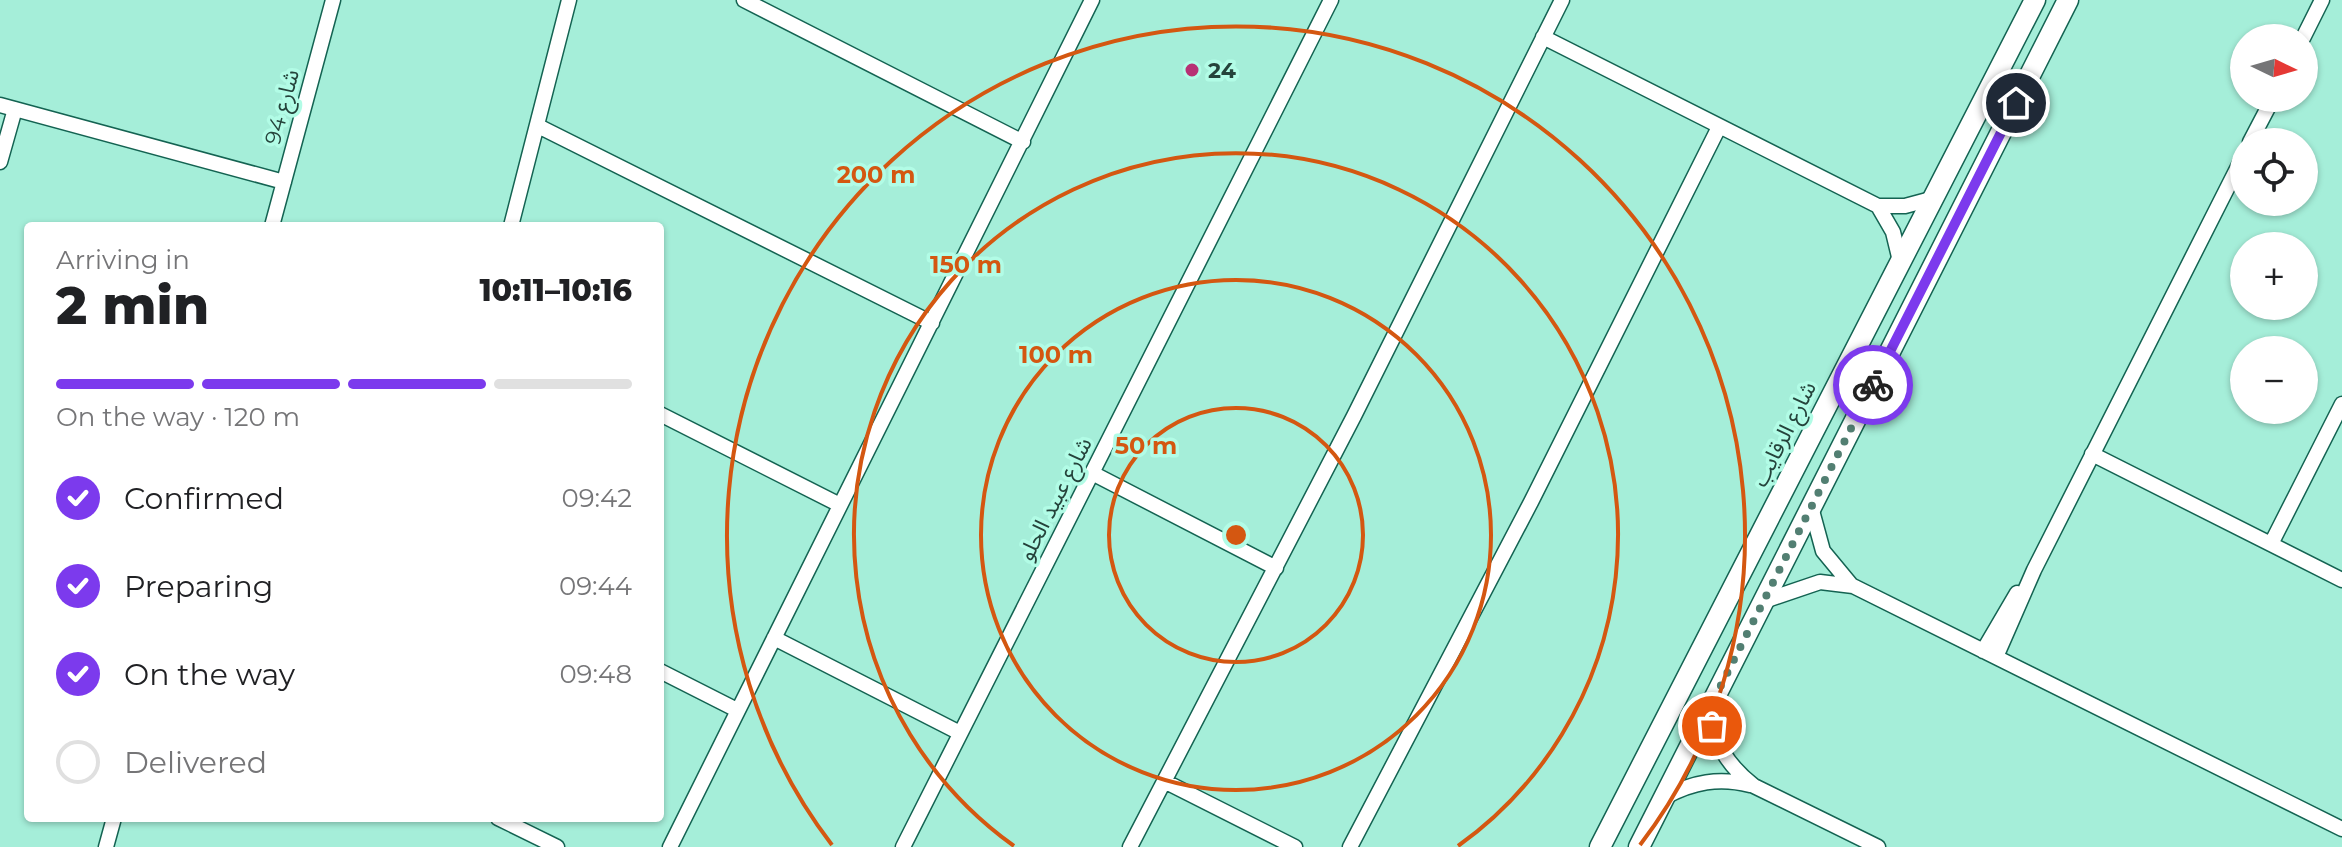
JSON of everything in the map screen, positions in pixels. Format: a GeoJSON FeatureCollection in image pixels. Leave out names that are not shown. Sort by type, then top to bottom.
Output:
{"type":"FeatureCollection","features":[{"type":"Feature","properties":{"kind":"street","name":"شارع 94"},"geometry":{"type":"LineString","coordinates":[[273,222],[333,0]]}},
{"type":"Feature","properties":{"kind":"street"},"geometry":{"type":"LineString","coordinates":[[512,222],[569,0]]}},
{"type":"Feature","properties":{"kind":"street"},"geometry":{"type":"LineString","coordinates":[[744,0],[1023,142]]}},
{"type":"Feature","properties":{"kind":"street"},"geometry":{"type":"LineString","coordinates":[[773,15],[781,0]]}},
{"type":"Feature","properties":{"kind":"street"},"geometry":{"type":"LineString","coordinates":[[670,847],[1092,0]]}},
{"type":"Feature","properties":{"kind":"street","name":"شارع عبيد الحلو"},"geometry":{"type":"LineString","coordinates":[[903,847],[1331,0]]}},
{"type":"Feature","properties":{"kind":"street"},"geometry":{"type":"LineString","coordinates":[[1130,847],[1276,568],[1562,0]]}},
{"type":"Feature","properties":{"kind":"street","name":"شارع الرقايب"},"geometry":{"type":"LineString","coordinates":[[1600,847],[2035,0]]}},
{"type":"Feature","properties":{"kind":"street"},"geometry":{"type":"LineString","coordinates":[[1639,847],[2068,0]]}},
{"type":"Feature","properties":{"kind":"street"},"geometry":{"type":"LineString","coordinates":[[2310,24],[2322,0]]}},
{"type":"Feature","properties":{"kind":"street"},"geometry":{"type":"LineString","coordinates":[[1543,37],[1878,206],[1905,206],[1931,199]]}},
{"type":"Feature","properties":{"kind":"street"},"geometry":{"type":"LineString","coordinates":[[0,162],[4,109],[284,182]]}},
{"type":"Feature","properties":{"kind":"street"},"geometry":{"type":"LineString","coordinates":[[538,126],[932,323]]}},
{"type":"Feature","properties":{"kind":"street"},"geometry":{"type":"LineString","coordinates":[[1350,847],[1531,502],[1719,127]]}},
{"type":"Feature","properties":{"kind":"street"},"geometry":{"type":"LineString","coordinates":[[1990,654],[2230,183]]}},
{"type":"Feature","properties":{"kind":"street"},"geometry":{"type":"LineString","coordinates":[[1878,206],[1893,232],[1900,261]]}},
{"type":"Feature","properties":{"kind":"street"},"geometry":{"type":"LineString","coordinates":[[2271,544],[2342,404]]}},
{"type":"Feature","properties":{"kind":"street"},"geometry":{"type":"LineString","coordinates":[[664,416],[840,505]]}},
{"type":"Feature","properties":{"kind":"street"},"geometry":{"type":"LineString","coordinates":[[2092,454],[2342,580]]}},
{"type":"Feature","properties":{"kind":"street"},"geometry":{"type":"LineString","coordinates":[[1094,474],[1276,568]]}},
{"type":"Feature","properties":{"kind":"street"},"geometry":{"type":"LineString","coordinates":[[1811,507],[1823,551],[1853,586]]}},
{"type":"Feature","properties":{"kind":"street"},"geometry":{"type":"LineString","coordinates":[[1764,601],[1804,584],[1836,582],[1853,586],[2342,829]]}},
{"type":"Feature","properties":{"kind":"street"},"geometry":{"type":"LineString","coordinates":[[774,638],[960,733]]}},
{"type":"Feature","properties":{"kind":"street"},"geometry":{"type":"LineString","coordinates":[[664,673],[737,710]]}},
{"type":"Feature","properties":{"kind":"street"},"geometry":{"type":"LineString","coordinates":[[1710,707],[1712,726],[1727,760],[1754,786]]}},
{"type":"Feature","properties":{"kind":"street"},"geometry":{"type":"LineString","coordinates":[[1665,797],[1681,788],[1718,780],[1754,786],[1878,847]]}},
{"type":"Feature","properties":{"kind":"street"},"geometry":{"type":"LineString","coordinates":[[1164,781],[1295,847]]}},
{"type":"Feature","properties":{"kind":"street"},"geometry":{"type":"LineString","coordinates":[[106,847],[113,822]]}},
{"type":"Feature","properties":{"kind":"street"},"geometry":{"type":"LineString","coordinates":[[506,822],[557,847]]}},
{"type":"Feature","properties":{"kind":"way so far"},"geometry":{"type":"LineString","coordinates":[[1712,726],[1710,707],[1873,385]]}},
{"type":"Feature","properties":{"kind":"place","name":"24"},"geometry":{"type":"Point","coordinates":[1192,70]}},
{"type":"Feature","properties":{"kind":"route"},"geometry":{"type":"LineString","coordinates":[[1873,385],[2016,103]]}}]}
